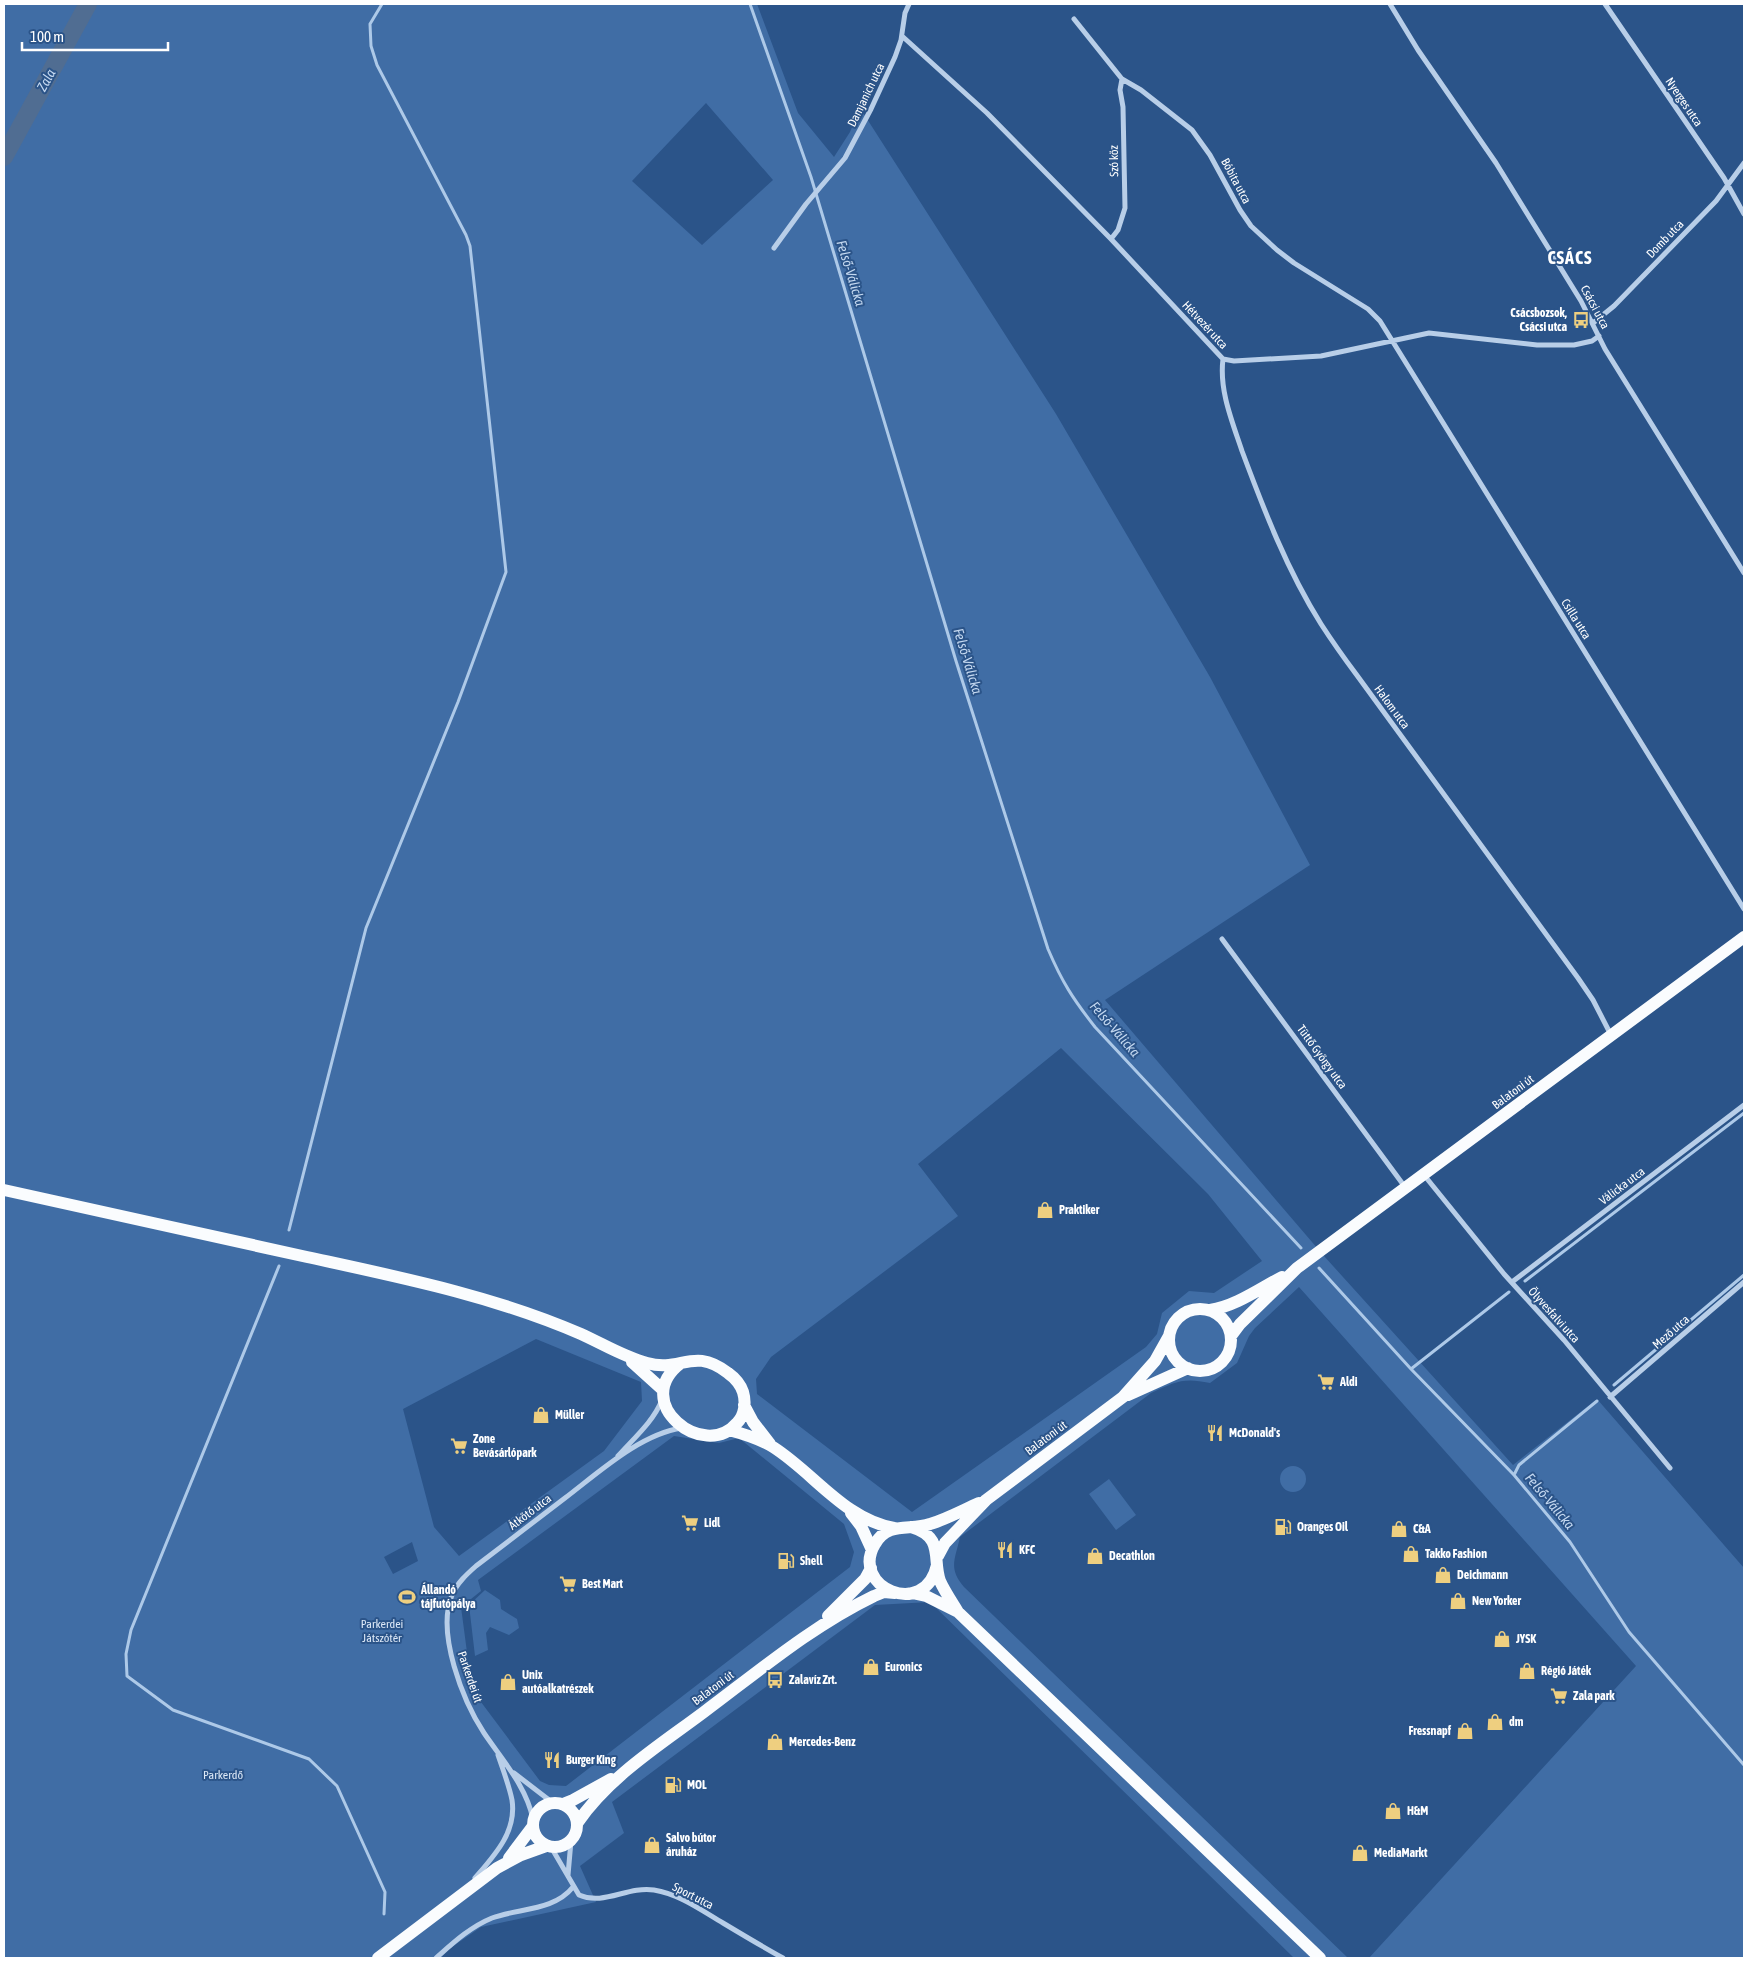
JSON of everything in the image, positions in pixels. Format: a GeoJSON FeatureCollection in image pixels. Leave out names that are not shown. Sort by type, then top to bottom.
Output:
{"type":"FeatureCollection","features":[{"type":"Feature","properties":{"kind":"main road","name":"Balatoni út"},"geometry":{"type":"LineString","coordinates":[[1210,1310],[1234,1303],[1297,1268],[1744,937]]}},
{"type":"Feature","properties":{"kind":"main road"},"geometry":{"type":"LineString","coordinates":[[4,1190],[360,1268],[476,1298],[514,1309],[575,1332],[626,1357],[648,1364],[662,1366],[698,1360],[712,1363],[722,1368],[738,1382],[744,1395],[744,1405],[740,1419],[729,1430],[710,1436],[695,1433],[685,1428],[673,1419],[668,1412],[662,1394],[626,1357]]}},
{"type":"Feature","properties":{"kind":"main road","name":"Balatoni út"},"geometry":{"type":"LineString","coordinates":[[1232,1336],[1245,1319],[1297,1268]]}},
{"type":"Feature","properties":{"kind":"main road"},"geometry":{"type":"LineString","coordinates":[[1196,1309],[1210,1310],[1225,1320],[1232,1336],[1229,1352],[1221,1363],[1208,1370],[1201,1371],[1188,1368],[1178,1362],[1172,1353],[1170,1336],[1176,1321],[1185,1313],[1196,1309]]}},
{"type":"Feature","properties":{"kind":"main road","name":"Balatoni út"},"geometry":{"type":"LineString","coordinates":[[1124,1397],[1155,1361],[1170,1336]]}},
{"type":"Feature","properties":{"kind":"main road"},"geometry":{"type":"LineString","coordinates":[[662,1394],[671,1372],[681,1363]]}},
{"type":"Feature","properties":{"kind":"main road","name":"Balatoni út"},"geometry":{"type":"LineString","coordinates":[[986,1500],[1124,1397],[1188,1368]]}},
{"type":"Feature","properties":{"kind":"main road"},"geometry":{"type":"LineString","coordinates":[[744,1405],[753,1422],[772,1446],[811,1476],[848,1509],[860,1526],[872,1550]]}},
{"type":"Feature","properties":{"kind":"main road"},"geometry":{"type":"LineString","coordinates":[[729,1430],[772,1446]]}},
{"type":"Feature","properties":{"kind":"main road"},"geometry":{"type":"LineString","coordinates":[[848,1509],[880,1525],[894,1528],[926,1526],[986,1500]]}},
{"type":"Feature","properties":{"kind":"main road"},"geometry":{"type":"LineString","coordinates":[[912,1593],[922,1589],[931,1581],[945,1543],[986,1500]]}},
{"type":"Feature","properties":{"kind":"main road"},"geometry":{"type":"LineString","coordinates":[[910,1527],[927,1535],[934,1545],[940,1580],[958,1612],[1320,1958]]}},
{"type":"Feature","properties":{"kind":"main road"},"geometry":{"type":"LineString","coordinates":[[894,1528],[878,1538],[872,1550],[871,1568],[880,1584],[895,1593],[912,1593],[926,1596],[958,1612]]}},
{"type":"Feature","properties":{"kind":"main road","name":"Balatoni út"},"geometry":{"type":"LineString","coordinates":[[378,1958],[497,1868],[520,1855],[548,1847],[560,1847],[571,1841],[575,1837],[578,1822],[594,1802],[626,1771],[817,1627],[865,1579],[871,1568]]}},
{"type":"Feature","properties":{"kind":"main road","name":"Balatoni út"},"geometry":{"type":"LineString","coordinates":[[817,1627],[874,1596],[884,1592],[895,1593]]}},
{"type":"Feature","properties":{"kind":"main road","name":"Balatoni út"},"geometry":{"type":"LineString","coordinates":[[497,1868],[518,1847],[541,1808],[573,1800],[626,1771]]}},
{"type":"Feature","properties":{"kind":"main road"},"geometry":{"type":"LineString","coordinates":[[558,1803],[571,1810],[578,1822]]}},
{"type":"Feature","properties":{"kind":"main road"},"geometry":{"type":"LineString","coordinates":[[533,1822],[537,1838],[548,1847]]}},
{"type":"Feature","properties":{"kind":"street","name":"Damjanich utca"},"geometry":{"type":"LineString","coordinates":[[774,248],[806,204],[845,158],[871,109],[895,57],[902,36],[905,13],[909,4]]}},
{"type":"Feature","properties":{"kind":"street","name":"Csácsi utca"},"geometry":{"type":"LineString","coordinates":[[1390,4],[1418,50],[1496,163],[1593,322],[1605,348],[1744,573]]}},
{"type":"Feature","properties":{"kind":"street","name":"Nyerges utca"},"geometry":{"type":"LineString","coordinates":[[1605,4],[1728,186],[1744,214]]}},
{"type":"Feature","properties":{"kind":"street","name":"Bóbita utca"},"geometry":{"type":"LineString","coordinates":[[1074,19],[1122,79],[1141,90],[1192,130],[1210,155],[1240,210],[1251,226],[1294,263],[1368,309],[1380,321],[1391,340]]}},
{"type":"Feature","properties":{"kind":"street","name":"Hétvezér utca"},"geometry":{"type":"LineString","coordinates":[[902,36],[987,114],[1112,239],[1223,358],[1234,361],[1304,358],[1429,333],[1536,345],[1574,346],[1592,341],[1599,336]]}},
{"type":"Feature","properties":{"kind":"street","name":"Szó köz"},"geometry":{"type":"LineString","coordinates":[[1112,239],[1118,230],[1125,208],[1123,107],[1120,90],[1122,79]]}},
{"type":"Feature","properties":{"kind":"street","name":"Domb utca"},"geometry":{"type":"LineString","coordinates":[[1593,322],[1614,306],[1728,186],[1744,164]]}},
{"type":"Feature","properties":{"kind":"street","name":"Csilla utca"},"geometry":{"type":"LineString","coordinates":[[1391,340],[1744,909]]}},
{"type":"Feature","properties":{"kind":"street","name":"Halom utca"},"geometry":{"type":"LineString","coordinates":[[1223,358],[1221,372],[1222,387],[1232,422],[1258,494],[1274,534],[1321,623],[1356,674],[1578,978],[1593,1000],[1611,1035]]}},
{"type":"Feature","properties":{"kind":"street","name":"Tüttő György utca"},"geometry":{"type":"LineString","coordinates":[[1222,938],[1406,1188]]}},
{"type":"Feature","properties":{"kind":"street","name":"Válicka utca"},"geometry":{"type":"LineString","coordinates":[[1512,1282],[1744,1105]]}},
{"type":"Feature","properties":{"kind":"street","name":"Ölyvesfalvi utca"},"geometry":{"type":"LineString","coordinates":[[1424,1175],[1670,1468]]}},
{"type":"Feature","properties":{"kind":"street","name":"Mező utca"},"geometry":{"type":"LineString","coordinates":[[1610,1396],[1744,1282]]}},
{"type":"Feature","properties":{"kind":"street","name":"Átkötő utca"},"geometry":{"type":"LineString","coordinates":[[613,1462],[657,1411],[662,1394]]}},
{"type":"Feature","properties":{"kind":"street","name":"Átkötő utca"},"geometry":{"type":"LineString","coordinates":[[461,1580],[476,1566],[613,1462],[648,1440],[661,1434],[685,1428]]}},
{"type":"Feature","properties":{"kind":"street","name":"Parkerdei út"},"geometry":{"type":"LineString","coordinates":[[461,1580],[449,1604],[447,1635],[467,1701],[484,1733],[512,1771],[530,1806],[533,1822]]}},
{"type":"Feature","properties":{"kind":"street"},"geometry":{"type":"LineString","coordinates":[[463,1893],[499,1850],[508,1833],[511,1822],[512,1800],[496,1750]]}},
{"type":"Feature","properties":{"kind":"street","name":"Parkerdei út"},"geometry":{"type":"LineString","coordinates":[[512,1771],[558,1803]]}},
{"type":"Feature","properties":{"kind":"street"},"geometry":{"type":"LineString","coordinates":[[568,1875],[571,1841]]}},
{"type":"Feature","properties":{"kind":"street"},"geometry":{"type":"LineString","coordinates":[[436,1958],[457,1940],[482,1923],[508,1913],[559,1901],[573,1888],[568,1875],[548,1847]]}},
{"type":"Feature","properties":{"kind":"street","name":"Sport utca"},"geometry":{"type":"LineString","coordinates":[[573,1888],[579,1895],[593,1899],[607,1898],[636,1890],[656,1890],[682,1899],[783,1958]]}},
{"type":"Feature","properties":{"kind":"green space"},"geometry":{"type":"Polygon","coordinates":[[[4,4],[757,4],[798,113],[834,157],[850,132],[860,108],[1056,414],[1210,677],[1310,865],[1105,1000],[1324,1256],[1513,1465],[1597,1399],[1744,1568],[1744,1958],[1369,1958],[1636,1666],[1299,1287],[1255,1328],[1249,1336],[1237,1363],[1210,1383],[1193,1380],[1179,1382],[1151,1393],[960,1537],[954,1569],[964,1587],[1348,1958],[1294,1958],[930,1602],[875,1605],[612,1802],[624,1833],[580,1866],[596,1902],[481,1927],[449,1949],[441,1958],[4,1958],[4,4]],[[706,103],[632,181],[702,245],[773,180],[706,103]],[[1061,1048],[918,1164],[958,1216],[771,1357],[756,1379],[757,1394],[912,1512],[1146,1347],[1157,1334],[1162,1313],[1189,1291],[1214,1293],[1262,1261],[1208,1194],[1061,1048]],[[536,1339],[403,1409],[434,1527],[459,1556],[604,1451],[642,1401],[641,1382],[536,1339]],[[674,1436],[478,1580],[481,1591],[461,1607],[472,1690],[540,1781],[549,1785],[566,1786],[850,1567],[854,1552],[844,1524],[739,1438],[719,1443],[674,1436]],[[412,1542],[384,1557],[393,1574],[418,1561],[412,1542]]]}},
{"type":"Feature","properties":{"kind":"green space"},"geometry":{"type":"Polygon","coordinates":[[[1293,1466],[1302,1470],[1306,1479],[1302,1488],[1293,1492],[1284,1488],[1280,1479],[1284,1470],[1293,1466]]]}},
{"type":"Feature","properties":{"kind":"green space"},"geometry":{"type":"Polygon","coordinates":[[[1109,1479],[1136,1515],[1116,1530],[1089,1494],[1109,1479]]]}},
{"type":"Feature","properties":{"kind":"green space"},"geometry":{"type":"Polygon","coordinates":[[[485,1590],[500,1600],[501,1609],[517,1619],[519,1628],[509,1635],[490,1627],[486,1633],[488,1650],[475,1656],[469,1605],[485,1590]]]}},
{"type":"Feature","properties":{"kind":"waterway","name":"Zala"},"geometry":{"type":"LineString","coordinates":[[4,157],[88,4]]}},
{"type":"Feature","properties":{"kind":"waterway"},"geometry":{"type":"LineString","coordinates":[[289,1230],[366,928],[458,702],[506,572],[470,246],[377,65],[371,46],[370,24],[382,4]]}},
{"type":"Feature","properties":{"kind":"waterway","name":"Felső-Válicka"},"geometry":{"type":"LineString","coordinates":[[750,4],[811,177],[956,661],[1053,961],[1068,990],[1095,1027],[1301,1248]]}},
{"type":"Feature","properties":{"kind":"waterway"},"geometry":{"type":"LineString","coordinates":[[1525,1281],[1744,1113]]}},
{"type":"Feature","properties":{"kind":"waterway"},"geometry":{"type":"LineString","coordinates":[[279,1266],[131,1630],[126,1654],[127,1676],[173,1710],[309,1759],[337,1786],[385,1892],[384,1914]]}},
{"type":"Feature","properties":{"kind":"waterway","name":"Felső-Válicka"},"geometry":{"type":"LineString","coordinates":[[1319,1268],[1411,1369],[1514,1475],[1570,1542],[1629,1632],[1744,1765]]}},
{"type":"Feature","properties":{"kind":"waterway"},"geometry":{"type":"LineString","coordinates":[[1614,1385],[1744,1275]]}},
{"type":"Feature","properties":{"kind":"waterway"},"geometry":{"type":"LineString","coordinates":[[1411,1369],[1509,1292]]}},
{"type":"Feature","properties":{"kind":"waterway"},"geometry":{"type":"LineString","coordinates":[[1514,1475],[1519,1465],[1597,1401]]}},
{"type":"Feature","properties":{"kind":"place","name":"Csácsbozsok, Csácsi utca"},"geometry":{"type":"Point","coordinates":[1581,320]}},
{"type":"Feature","properties":{"kind":"place","name":"Praktiker"},"geometry":{"type":"Point","coordinates":[1045,1210]}},
{"type":"Feature","properties":{"kind":"place","name":"Aldi"},"geometry":{"type":"Point","coordinates":[1326,1382]}},
{"type":"Feature","properties":{"kind":"place","name":"Müller"},"geometry":{"type":"Point","coordinates":[541,1415]}},
{"type":"Feature","properties":{"kind":"place","name":"McDonald's"},"geometry":{"type":"Point","coordinates":[1215,1433]}},
{"type":"Feature","properties":{"kind":"place","name":"Zone Bevásárlópark"},"geometry":{"type":"Point","coordinates":[459,1446]}},
{"type":"Feature","properties":{"kind":"place","name":"Lidl"},"geometry":{"type":"Point","coordinates":[690,1523]}},
{"type":"Feature","properties":{"kind":"place","name":"Oranges Oil"},"geometry":{"type":"Point","coordinates":[1283,1527]}},
{"type":"Feature","properties":{"kind":"place","name":"C&A"},"geometry":{"type":"Point","coordinates":[1399,1529]}},
{"type":"Feature","properties":{"kind":"place","name":"KFC"},"geometry":{"type":"Point","coordinates":[1005,1550]}},
{"type":"Feature","properties":{"kind":"place","name":"Takko Fashion"},"geometry":{"type":"Point","coordinates":[1411,1554]}},
{"type":"Feature","properties":{"kind":"place","name":"Decathlon"},"geometry":{"type":"Point","coordinates":[1095,1556]}},
{"type":"Feature","properties":{"kind":"place","name":"Shell"},"geometry":{"type":"Point","coordinates":[786,1561]}},
{"type":"Feature","properties":{"kind":"place","name":"Deichmann"},"geometry":{"type":"Point","coordinates":[1443,1575]}},
{"type":"Feature","properties":{"kind":"place","name":"Best Mart"},"geometry":{"type":"Point","coordinates":[568,1584]}},
{"type":"Feature","properties":{"kind":"place","name":"Állandó tájfutópálya"},"geometry":{"type":"Point","coordinates":[407,1597]}},
{"type":"Feature","properties":{"kind":"place","name":"New Yorker"},"geometry":{"type":"Point","coordinates":[1458,1601]}},
{"type":"Feature","properties":{"kind":"place","name":"JYSK"},"geometry":{"type":"Point","coordinates":[1502,1639]}},
{"type":"Feature","properties":{"kind":"place","name":"Euronics"},"geometry":{"type":"Point","coordinates":[871,1667]}},
{"type":"Feature","properties":{"kind":"place","name":"Régió Játék"},"geometry":{"type":"Point","coordinates":[1527,1671]}},
{"type":"Feature","properties":{"kind":"place","name":"Zalavíz Zrt."},"geometry":{"type":"Point","coordinates":[775,1680]}},
{"type":"Feature","properties":{"kind":"place","name":"Unix autóalkatrészek"},"geometry":{"type":"Point","coordinates":[508,1682]}},
{"type":"Feature","properties":{"kind":"place","name":"Zala park"},"geometry":{"type":"Point","coordinates":[1559,1696]}},
{"type":"Feature","properties":{"kind":"place","name":"dm"},"geometry":{"type":"Point","coordinates":[1495,1722]}},
{"type":"Feature","properties":{"kind":"place","name":"Fressnapf"},"geometry":{"type":"Point","coordinates":[1465,1731]}},
{"type":"Feature","properties":{"kind":"place","name":"Mercedes-Benz"},"geometry":{"type":"Point","coordinates":[775,1742]}},
{"type":"Feature","properties":{"kind":"place","name":"Burger King"},"geometry":{"type":"Point","coordinates":[552,1760]}},
{"type":"Feature","properties":{"kind":"place","name":"MOL"},"geometry":{"type":"Point","coordinates":[673,1785]}},
{"type":"Feature","properties":{"kind":"place","name":"H&M"},"geometry":{"type":"Point","coordinates":[1393,1811]}},
{"type":"Feature","properties":{"kind":"place","name":"Salvo bútor áruház"},"geometry":{"type":"Point","coordinates":[652,1845]}},
{"type":"Feature","properties":{"kind":"place","name":"MediaMarkt"},"geometry":{"type":"Point","coordinates":[1360,1853]}},
{"type":"Feature","properties":{"kind":"district","name":"CSÁCS"},"geometry":{"type":"Point","coordinates":[1570,257]}},
{"type":"Feature","properties":{"kind":"park label","name":"Parkerdei Játszótér"},"geometry":{"type":"Point","coordinates":[382,1631]}},
{"type":"Feature","properties":{"kind":"park label","name":"Parkerdő"},"geometry":{"type":"Point","coordinates":[223,1775]}}]}
